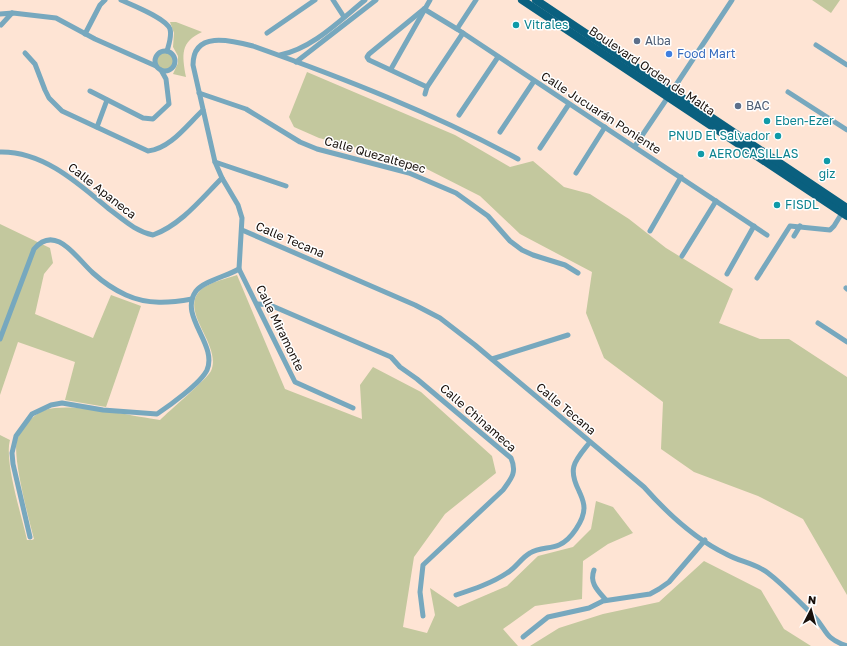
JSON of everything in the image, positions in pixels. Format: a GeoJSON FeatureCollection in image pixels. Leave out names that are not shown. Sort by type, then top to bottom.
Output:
{"type":"FeatureCollection","features":[{"type":"Feature","properties":{"kind":"highway","name":"Boulevard Orden de Malta"},"geometry":{"type":"LineString","coordinates":[[522,0],[670,94],[846,210]]}},
{"type":"Feature","properties":{"kind":"highway","name":"Boulevard Orden de Malta"},"geometry":{"type":"LineString","coordinates":[[536,0],[670,94]]}},
{"type":"Feature","properties":{"kind":"street"},"geometry":{"type":"LineString","coordinates":[[85,34],[100,5],[105,0]]}},
{"type":"Feature","properties":{"kind":"street"},"geometry":{"type":"LineString","coordinates":[[121,0],[160,19],[168,25],[171,34],[167,51]]}},
{"type":"Feature","properties":{"kind":"street"},"geometry":{"type":"LineString","coordinates":[[267,33],[315,0]]}},
{"type":"Feature","properties":{"kind":"street"},"geometry":{"type":"LineString","coordinates":[[333,0],[344,17]]}},
{"type":"Feature","properties":{"kind":"street"},"geometry":{"type":"LineString","coordinates":[[279,56],[304,47],[365,0]]}},
{"type":"Feature","properties":{"kind":"street"},"geometry":{"type":"LineString","coordinates":[[296,62],[376,0]]}},
{"type":"Feature","properties":{"kind":"street"},"geometry":{"type":"LineString","coordinates":[[391,69],[430,0]]}},
{"type":"Feature","properties":{"kind":"street"},"geometry":{"type":"LineString","coordinates":[[457,28],[476,0]]}},
{"type":"Feature","properties":{"kind":"street"},"geometry":{"type":"LineString","coordinates":[[635,146],[732,0]]}},
{"type":"Feature","properties":{"kind":"street"},"geometry":{"type":"LineString","coordinates":[[424,9],[368,55],[369,60],[428,87]]}},
{"type":"Feature","properties":{"kind":"street","name":"Calle Jucuarán Poniente"},"geometry":{"type":"LineString","coordinates":[[424,9],[457,28],[498,57],[635,146],[767,235]]}},
{"type":"Feature","properties":{"kind":"street"},"geometry":{"type":"LineString","coordinates":[[0,31],[0,24],[13,13]]}},
{"type":"Feature","properties":{"kind":"street"},"geometry":{"type":"LineString","coordinates":[[0,14],[13,13],[56,18],[85,34],[156,66],[161,70],[166,79],[169,104],[152,119],[143,118],[90,91]]}},
{"type":"Feature","properties":{"kind":"street"},"geometry":{"type":"LineString","coordinates":[[425,94],[463,33]]}},
{"type":"Feature","properties":{"kind":"street"},"geometry":{"type":"LineString","coordinates":[[30,537],[13,464],[14,443],[20,429],[32,414],[51,405],[62,403],[103,410],[157,414],[204,375],[208,362],[206,345],[192,310],[192,299],[196,292],[207,283],[223,278],[240,270],[242,218],[238,205],[222,178],[215,162],[193,65],[193,56],[196,49],[205,43],[212,41],[230,40],[279,56],[465,131],[518,159]]}},
{"type":"Feature","properties":{"kind":"street"},"geometry":{"type":"LineString","coordinates":[[816,45],[847,65]]}},
{"type":"Feature","properties":{"kind":"street"},"geometry":{"type":"LineString","coordinates":[[145,62],[152,60],[162,51],[171,53],[175,59],[173,67],[166,79]]}},
{"type":"Feature","properties":{"kind":"street"},"geometry":{"type":"LineString","coordinates":[[25,53],[35,64],[45,90],[62,111],[148,151],[157,150],[166,145],[203,110]]}},
{"type":"Feature","properties":{"kind":"street"},"geometry":{"type":"LineString","coordinates":[[156,66],[155,60],[157,54]]}},
{"type":"Feature","properties":{"kind":"street"},"geometry":{"type":"LineString","coordinates":[[459,115],[498,57]]}},
{"type":"Feature","properties":{"kind":"street"},"geometry":{"type":"LineString","coordinates":[[161,70],[167,70],[173,67]]}},
{"type":"Feature","properties":{"kind":"street"},"geometry":{"type":"LineString","coordinates":[[500,132],[534,81]]}},
{"type":"Feature","properties":{"kind":"street"},"geometry":{"type":"LineString","coordinates":[[788,92],[847,130]]}},
{"type":"Feature","properties":{"kind":"street","name":"Calle Quezaltepec"},"geometry":{"type":"LineString","coordinates":[[199,93],[246,109],[300,142],[317,149],[409,172],[456,193],[488,216],[510,242],[522,250],[565,265],[578,273]]}},
{"type":"Feature","properties":{"kind":"street"},"geometry":{"type":"LineString","coordinates":[[97,127],[106,100]]}},
{"type":"Feature","properties":{"kind":"street"},"geometry":{"type":"LineString","coordinates":[[540,148],[569,104]]}},
{"type":"Feature","properties":{"kind":"street"},"geometry":{"type":"LineString","coordinates":[[576,173],[605,127]]}},
{"type":"Feature","properties":{"kind":"street","name":"Calle Apaneca"},"geometry":{"type":"LineString","coordinates":[[0,152],[12,152],[26,155],[49,165],[69,176],[134,229],[153,234],[169,227],[190,210],[222,178]]}},
{"type":"Feature","properties":{"kind":"street"},"geometry":{"type":"LineString","coordinates":[[215,162],[286,186]]}},
{"type":"Feature","properties":{"kind":"street"},"geometry":{"type":"LineString","coordinates":[[650,231],[681,177]]}},
{"type":"Feature","properties":{"kind":"street"},"geometry":{"type":"LineString","coordinates":[[682,256],[716,201]]}},
{"type":"Feature","properties":{"kind":"street"},"geometry":{"type":"LineString","coordinates":[[757,278],[790,226],[830,230],[846,210]]}},
{"type":"Feature","properties":{"kind":"street"},"geometry":{"type":"LineString","coordinates":[[727,274],[754,226]]}},
{"type":"Feature","properties":{"kind":"street"},"geometry":{"type":"LineString","coordinates":[[794,236],[800,226]]}},
{"type":"Feature","properties":{"kind":"street","name":"Calle Tecana"},"geometry":{"type":"LineString","coordinates":[[242,230],[440,318],[492,359],[644,487],[656,501],[680,522],[727,555],[750,562],[768,573],[813,615],[829,637],[835,642],[847,646]]}},
{"type":"Feature","properties":{"kind":"street"},"geometry":{"type":"LineString","coordinates":[[0,339],[34,249],[41,241],[50,239],[61,242],[93,273],[126,295],[140,300],[169,304],[192,299]]}},
{"type":"Feature","properties":{"kind":"street","name":"Calle Miramonte"},"geometry":{"type":"LineString","coordinates":[[240,270],[258,304],[294,382],[353,408]]}},
{"type":"Feature","properties":{"kind":"street","name":"Calle Chinameca"},"geometry":{"type":"LineString","coordinates":[[258,304],[270,305],[391,357],[400,367],[418,379],[511,458],[515,466],[514,475],[503,490],[423,565],[420,592],[423,616]]}},
{"type":"Feature","properties":{"kind":"street"},"geometry":{"type":"LineString","coordinates":[[818,323],[847,342]]}},
{"type":"Feature","properties":{"kind":"street"},"geometry":{"type":"LineString","coordinates":[[492,359],[568,335]]}},
{"type":"Feature","properties":{"kind":"street"},"geometry":{"type":"LineString","coordinates":[[456,595],[490,583],[508,573],[528,554],[536,549],[561,545],[569,537],[578,525],[584,509],[584,501],[573,476],[572,469],[574,462],[590,442]]}},
{"type":"Feature","properties":{"kind":"street"},"geometry":{"type":"LineString","coordinates":[[523,637],[548,617],[589,608],[606,600],[650,594],[669,582],[704,540]]}},
{"type":"Feature","properties":{"kind":"street"},"geometry":{"type":"LineString","coordinates":[[594,570],[592,576],[594,584],[606,600]]}},
{"type":"Feature","properties":{"kind":"green space"},"geometry":{"type":"Polygon","coordinates":[[[812,0],[840,0],[831,13],[812,0]]]}},
{"type":"Feature","properties":{"kind":"green space"},"geometry":{"type":"Polygon","coordinates":[[[170,22],[176,22],[202,32],[190,40],[184,50],[186,77],[173,74],[178,63],[178,56],[173,47],[174,33],[170,22]]]}},
{"type":"Feature","properties":{"kind":"green space"},"geometry":{"type":"Polygon","coordinates":[[[165,53],[172,58],[173,61],[168,68],[165,69],[158,64],[157,61],[162,54],[165,53]]]}},
{"type":"Feature","properties":{"kind":"green space"},"geometry":{"type":"Polygon","coordinates":[[[307,72],[455,135],[510,167],[533,161],[564,187],[590,194],[629,219],[666,248],[733,289],[719,323],[760,339],[789,339],[847,377],[847,595],[803,519],[758,496],[694,472],[661,449],[663,402],[604,358],[586,313],[592,272],[520,234],[480,196],[415,163],[319,138],[294,127],[289,117],[307,72]]]}},
{"type":"Feature","properties":{"kind":"green space"},"geometry":{"type":"Polygon","coordinates":[[[0,224],[50,248],[53,263],[44,274],[35,314],[93,338],[111,295],[141,306],[106,407],[65,400],[75,362],[18,342],[0,395],[0,224]]]}},
{"type":"Feature","properties":{"kind":"green space"},"geometry":{"type":"Polygon","coordinates":[[[237,275],[285,389],[362,419],[360,385],[373,367],[421,392],[492,456],[496,473],[445,514],[414,557],[403,627],[427,633],[435,615],[430,588],[458,607],[507,586],[538,556],[573,547],[591,529],[596,501],[613,507],[633,533],[608,544],[583,561],[582,599],[535,606],[503,629],[518,646],[0,646],[0,435],[10,440],[9,462],[14,489],[27,540],[32,540],[34,539],[19,473],[16,448],[17,440],[25,426],[37,414],[45,410],[56,408],[85,409],[160,420],[211,371],[213,361],[211,351],[195,311],[194,301],[198,293],[211,284],[237,275]]]}},
{"type":"Feature","properties":{"kind":"green space"},"geometry":{"type":"Polygon","coordinates":[[[704,561],[761,590],[784,629],[811,646],[530,646],[559,628],[603,614],[659,602],[704,561]]]}},
{"type":"Feature","properties":{"kind":"place","name":"Vitrales"},"geometry":{"type":"Point","coordinates":[516,25]}},
{"type":"Feature","properties":{"kind":"place","name":"Alba"},"geometry":{"type":"Point","coordinates":[637,41]}},
{"type":"Feature","properties":{"kind":"place","name":"Food Mart"},"geometry":{"type":"Point","coordinates":[669,54]}},
{"type":"Feature","properties":{"kind":"place","name":"BAC"},"geometry":{"type":"Point","coordinates":[738,106]}},
{"type":"Feature","properties":{"kind":"place","name":"Eben-Ezer"},"geometry":{"type":"Point","coordinates":[767,121]}},
{"type":"Feature","properties":{"kind":"place","name":"PNUD El Salvador"},"geometry":{"type":"Point","coordinates":[778,136]}},
{"type":"Feature","properties":{"kind":"place","name":"AEROCASILLAS"},"geometry":{"type":"Point","coordinates":[701,154]}},
{"type":"Feature","properties":{"kind":"place","name":"giz"},"geometry":{"type":"Point","coordinates":[827,161]}},
{"type":"Feature","properties":{"kind":"place","name":"FISDL"},"geometry":{"type":"Point","coordinates":[777,205]}}]}
